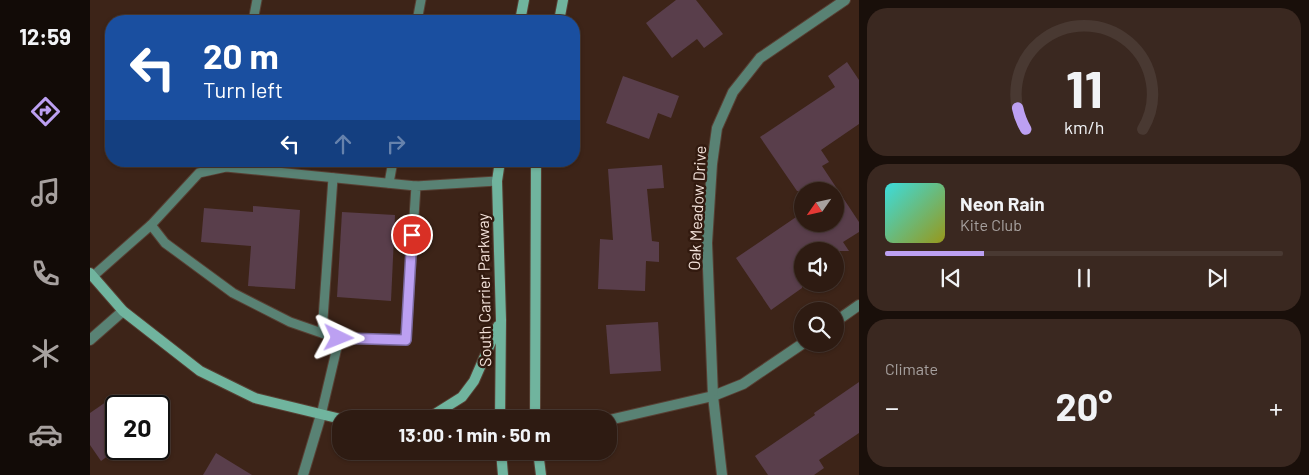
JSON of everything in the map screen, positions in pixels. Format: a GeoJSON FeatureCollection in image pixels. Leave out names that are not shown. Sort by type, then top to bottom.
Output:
{"type":"FeatureCollection","features":[{"type":"Feature","properties":{"kind":"main road"},"geometry":{"type":"LineString","coordinates":[[521,15],[524,0]]}},
{"type":"Feature","properties":{"kind":"main road"},"geometry":{"type":"LineString","coordinates":[[560,15],[563,0]]}},
{"type":"Feature","properties":{"kind":"main road","name":"South Carrier Parkway"},"geometry":{"type":"LineString","coordinates":[[499,167],[500,410]]}},
{"type":"Feature","properties":{"kind":"main road"},"geometry":{"type":"LineString","coordinates":[[535,410],[536,167]]}},
{"type":"Feature","properties":{"kind":"main road"},"geometry":{"type":"LineString","coordinates":[[91,275],[123,312],[200,371],[255,398],[332,417]]}},
{"type":"Feature","properties":{"kind":"main road"},"geometry":{"type":"LineString","coordinates":[[441,410],[462,397],[474,381],[501,320]]}},
{"type":"Feature","properties":{"kind":"main road"},"geometry":{"type":"LineString","coordinates":[[501,460],[502,475]]}},
{"type":"Feature","properties":{"kind":"main road"},"geometry":{"type":"LineString","coordinates":[[539,460],[541,475]]}},
{"type":"Feature","properties":{"kind":"street","name":"Oak Meadow Drive"},"geometry":{"type":"LineString","coordinates":[[722,475],[712,396],[707,244],[712,164],[717,128],[733,92],[760,58],[845,0]]}},
{"type":"Feature","properties":{"kind":"street"},"geometry":{"type":"LineString","coordinates":[[844,316],[859,306]]}},
{"type":"Feature","properties":{"kind":"street"},"geometry":{"type":"LineString","coordinates":[[90,340],[123,312]]}},
{"type":"Feature","properties":{"kind":"street"},"geometry":{"type":"LineString","coordinates":[[617,418],[712,396],[743,384],[794,349]]}},
{"type":"Feature","properties":{"kind":"street"},"geometry":{"type":"LineString","coordinates":[[303,475],[321,415]]}},
{"type":"Feature","properties":{"kind":"lane"},"geometry":{"type":"LineString","coordinates":[[254,15],[257,0]]}},
{"type":"Feature","properties":{"kind":"lane"},"geometry":{"type":"LineString","coordinates":[[418,15],[421,0]]}},
{"type":"Feature","properties":{"kind":"lane"},"geometry":{"type":"LineString","coordinates":[[91,275],[151,225],[199,173],[217,167]]}},
{"type":"Feature","properties":{"kind":"lane"},"geometry":{"type":"LineString","coordinates":[[240,167],[416,186],[498,181]]}},
{"type":"Feature","properties":{"kind":"lane"},"geometry":{"type":"LineString","coordinates":[[389,183],[392,167]]}},
{"type":"Feature","properties":{"kind":"lane"},"geometry":{"type":"LineString","coordinates":[[322,333],[333,178]]}},
{"type":"Feature","properties":{"kind":"lane"},"geometry":{"type":"LineString","coordinates":[[151,225],[165,242],[233,293],[290,322],[339,338],[406,340],[416,186]]}},
{"type":"Feature","properties":{"kind":"lane"},"geometry":{"type":"LineString","coordinates":[[321,415],[339,338]]}},
{"type":"Feature","properties":{"kind":"building"},"geometry":{"type":"Polygon","coordinates":[[[676,0],[696,0],[723,34],[704,48],[697,39],[672,58],[646,23],[676,0]]]}},
{"type":"Feature","properties":{"kind":"building"},"geometry":{"type":"Polygon","coordinates":[[[847,62],[859,80],[859,124],[821,150],[829,162],[822,166],[833,182],[794,182],[794,187],[760,137],[835,87],[828,76],[847,62]]]}},
{"type":"Feature","properties":{"kind":"building"},"geometry":{"type":"Polygon","coordinates":[[[623,76],[679,96],[671,118],[658,113],[649,139],[606,123],[623,76]]]}},
{"type":"Feature","properties":{"kind":"building"},"geometry":{"type":"Polygon","coordinates":[[[662,165],[664,188],[647,189],[652,241],[659,242],[659,262],[646,261],[645,291],[598,289],[600,239],[613,240],[608,169],[662,165]]]}},
{"type":"Feature","properties":{"kind":"building"},"geometry":{"type":"Polygon","coordinates":[[[844,199],[859,222],[859,232],[843,242],[794,242],[794,292],[796,292],[771,310],[736,258],[794,218],[794,232],[844,232],[844,199]]]}},
{"type":"Feature","properties":{"kind":"building"},"geometry":{"type":"Polygon","coordinates":[[[253,206],[300,210],[295,289],[248,286],[251,246],[201,242],[204,208],[253,212],[253,206]]]}},
{"type":"Feature","properties":{"kind":"building"},"geometry":{"type":"Polygon","coordinates":[[[342,212],[395,215],[391,301],[337,297],[342,212]]]}},
{"type":"Feature","properties":{"kind":"building"},"geometry":{"type":"Polygon","coordinates":[[[844,244],[849,251],[844,251],[844,244]]]}},
{"type":"Feature","properties":{"kind":"building"},"geometry":{"type":"Polygon","coordinates":[[[658,322],[661,371],[610,374],[606,325],[658,322]]]}},
{"type":"Feature","properties":{"kind":"building"},"geometry":{"type":"Polygon","coordinates":[[[859,382],[859,433],[819,460],[824,468],[814,475],[768,475],[755,456],[859,382]]]}},
{"type":"Feature","properties":{"kind":"building"},"geometry":{"type":"Polygon","coordinates":[[[105,403],[105,458],[101,461],[90,445],[90,413],[105,403]]]}},
{"type":"Feature","properties":{"kind":"building"},"geometry":{"type":"Polygon","coordinates":[[[216,453],[252,475],[203,475],[216,453]]]}},
{"type":"Feature","properties":{"kind":"route"},"geometry":{"type":"LineString","coordinates":[[339,338],[406,340],[412,235]]}}]}
